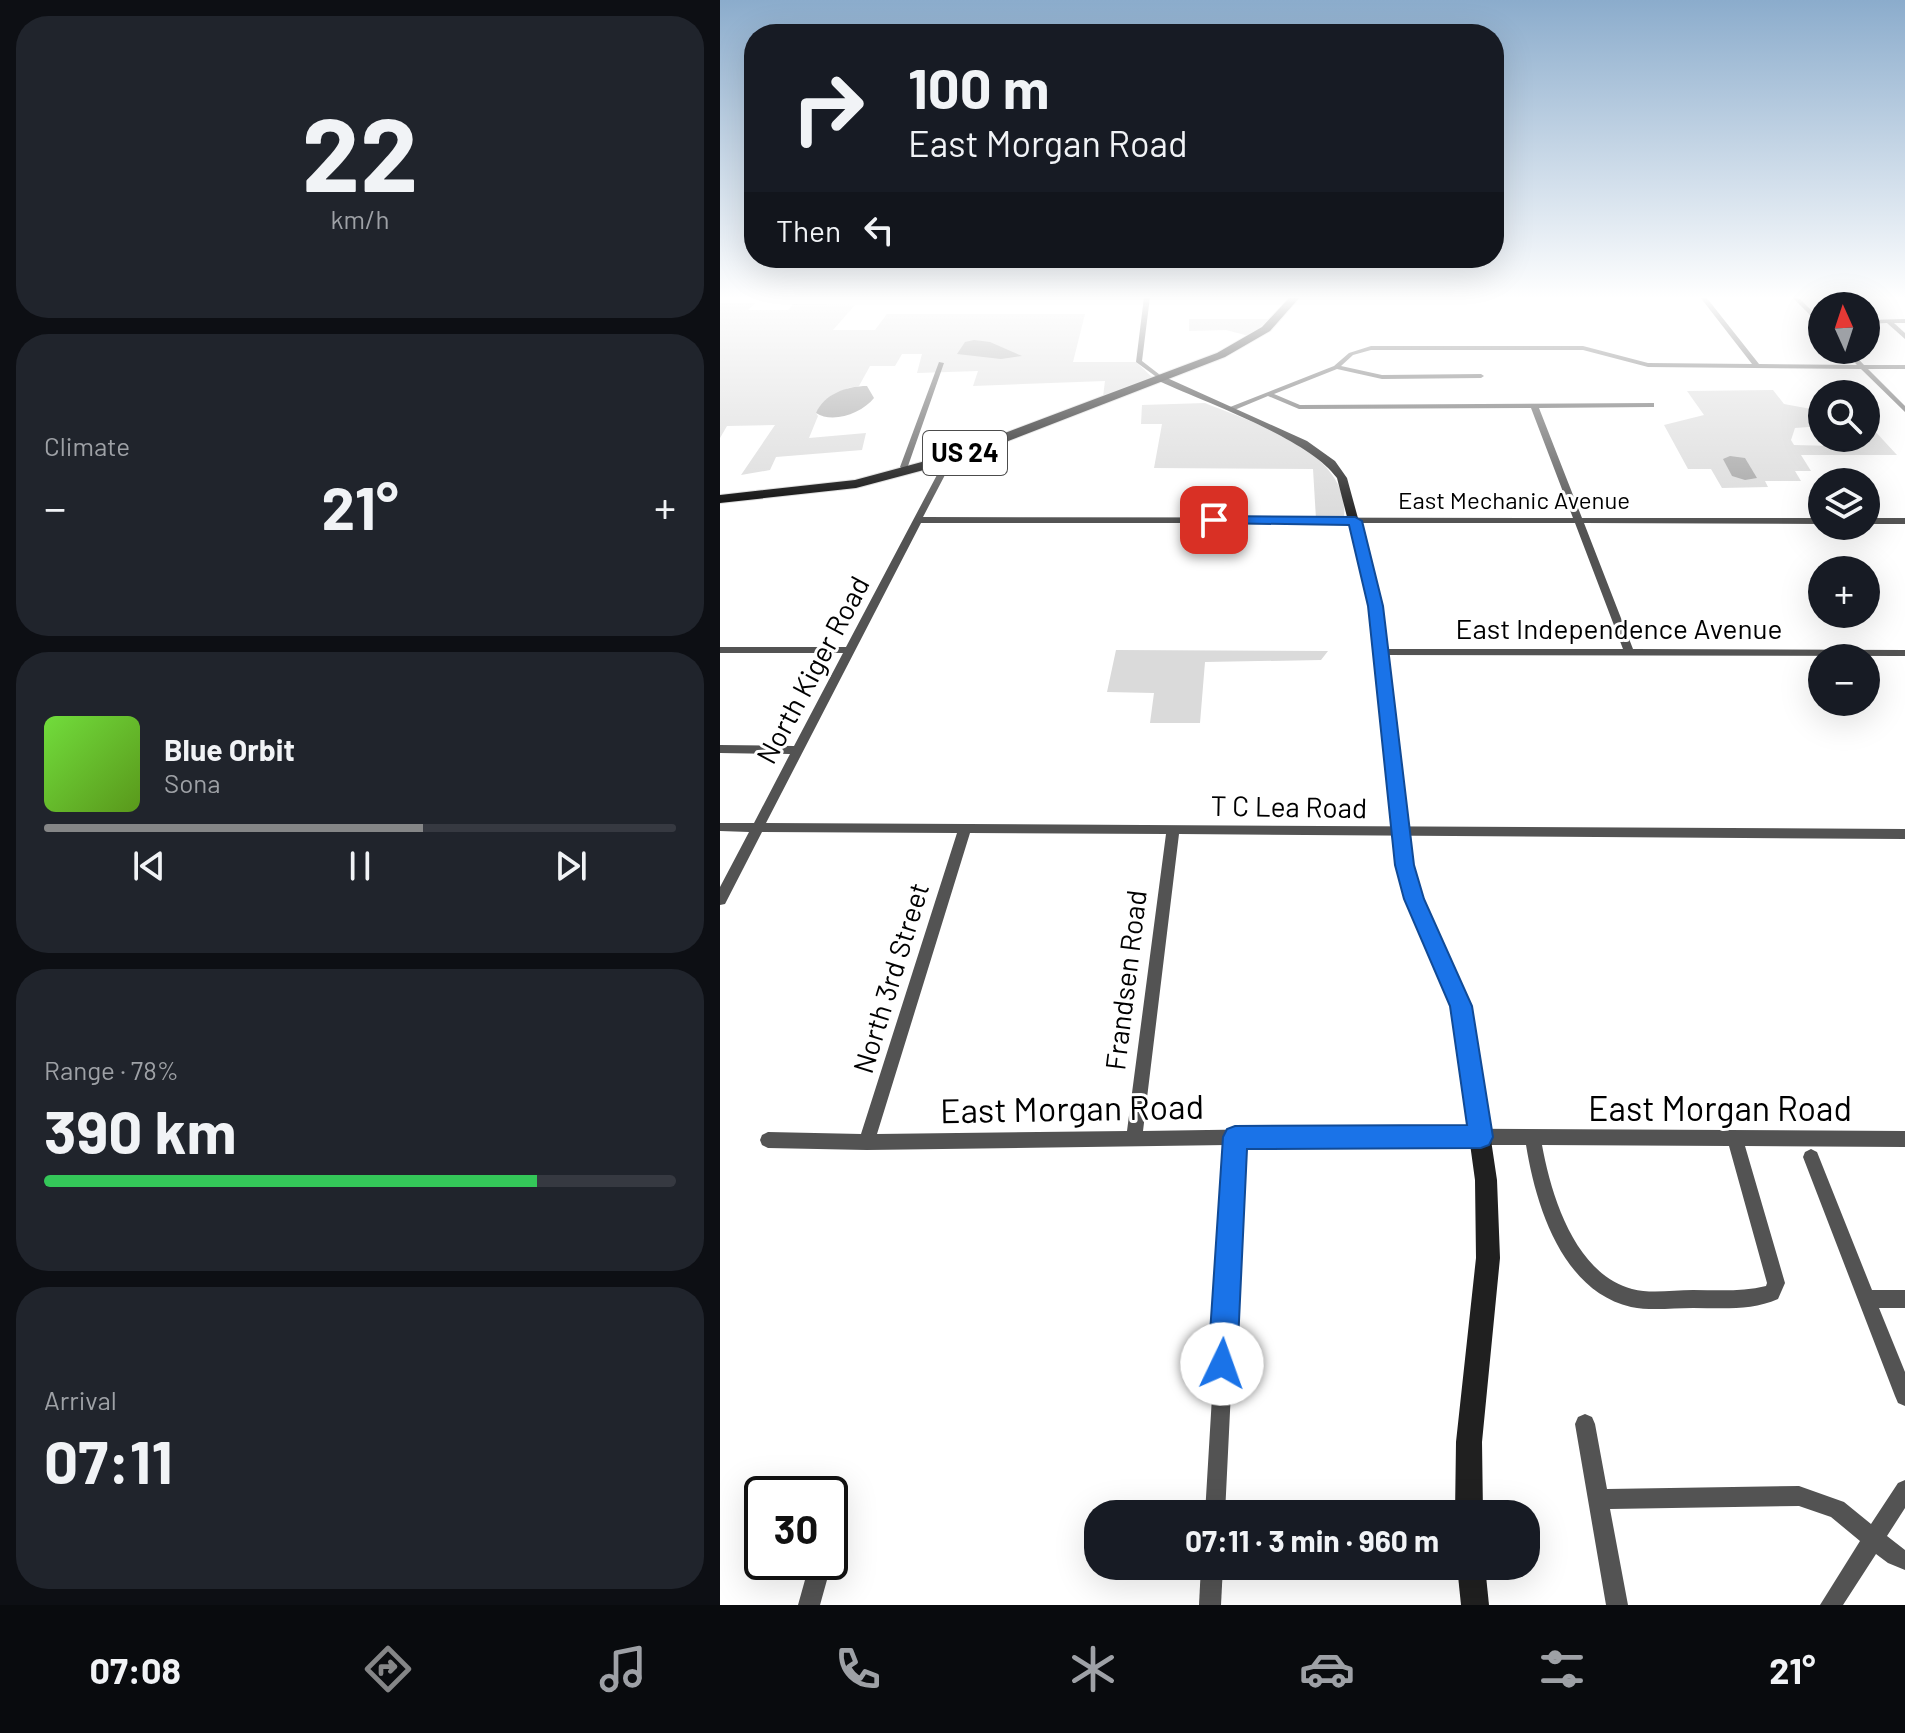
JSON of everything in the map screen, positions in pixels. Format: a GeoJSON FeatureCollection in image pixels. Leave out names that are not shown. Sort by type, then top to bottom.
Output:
{"type":"FeatureCollection","features":[{"type":"Feature","properties":{"kind":"main road","name":"US 24"},"geometry":{"type":"LineString","coordinates":[[720,499],[843,486],[911,471],[1180,372]]}},
{"type":"Feature","properties":{"kind":"main road"},"geometry":{"type":"LineString","coordinates":[[1182,372],[1179,380],[1185,389]]}},
{"type":"Feature","properties":{"kind":"main road"},"geometry":{"type":"LineString","coordinates":[[1162,379],[1303,443],[1331,463],[1348,491],[1376,606],[1399,832],[1414,899],[1461,1006],[1481,1137],[1488,1258],[1469,1442],[1469,1500]]}},
{"type":"Feature","properties":{"kind":"main road"},"geometry":{"type":"LineString","coordinates":[[1137,388],[1185,389]]}},
{"type":"Feature","properties":{"kind":"main road"},"geometry":{"type":"LineString","coordinates":[[1472,1580],[1475,1605]]}},
{"type":"Feature","properties":{"kind":"street"},"geometry":{"type":"LineString","coordinates":[[911,471],[904,467],[938,372]]}},
{"type":"Feature","properties":{"kind":"street"},"geometry":{"type":"LineString","coordinates":[[1152,372],[1162,379]]}},
{"type":"Feature","properties":{"kind":"street"},"geometry":{"type":"LineString","coordinates":[[1229,409],[1324,372]]}},
{"type":"Feature","properties":{"kind":"street"},"geometry":{"type":"LineString","coordinates":[[1359,372],[1382,377],[1481,376]]}},
{"type":"Feature","properties":{"kind":"street"},"geometry":{"type":"LineString","coordinates":[[1868,372],[1905,410]]}},
{"type":"Feature","properties":{"kind":"street"},"geometry":{"type":"LineString","coordinates":[[1268,394],[1299,407],[1651,405]]}},
{"type":"Feature","properties":{"kind":"street"},"geometry":{"type":"LineString","coordinates":[[1535,408],[1629,653]]}},
{"type":"Feature","properties":{"kind":"street","name":"North Kiger Road"},"geometry":{"type":"LineString","coordinates":[[720,900],[942,473],[937,463]]}},
{"type":"Feature","properties":{"kind":"street","name":"East Mechanic Avenue"},"geometry":{"type":"LineString","coordinates":[[918,520],[1808,521]]}},
{"type":"Feature","properties":{"kind":"street"},"geometry":{"type":"LineString","coordinates":[[1880,521],[1905,521]]}},
{"type":"Feature","properties":{"kind":"street"},"geometry":{"type":"LineString","coordinates":[[720,650],[850,650]]}},
{"type":"Feature","properties":{"kind":"street","name":"East Independence Avenue"},"geometry":{"type":"LineString","coordinates":[[1382,652],[1905,653]]}},
{"type":"Feature","properties":{"kind":"street"},"geometry":{"type":"LineString","coordinates":[[720,749],[798,750]]}},
{"type":"Feature","properties":{"kind":"street","name":"T C Lea Road"},"geometry":{"type":"LineString","coordinates":[[720,827],[1905,834]]}},
{"type":"Feature","properties":{"kind":"street","name":"North 3rd Street"},"geometry":{"type":"LineString","coordinates":[[867,1142],[965,828]]}},
{"type":"Feature","properties":{"kind":"street","name":"Frandsen Road"},"geometry":{"type":"LineString","coordinates":[[1134,1137],[1173,829]]}},
{"type":"Feature","properties":{"kind":"street","name":"East Morgan Road"},"geometry":{"type":"LineString","coordinates":[[768,1140],[867,1142],[1134,1137],[1905,1139]]}},
{"type":"Feature","properties":{"kind":"street"},"geometry":{"type":"LineString","coordinates":[[1216,1500],[1235,1137]]}},
{"type":"Feature","properties":{"kind":"street"},"geometry":{"type":"LineString","coordinates":[[1533,1137],[1538,1174],[1552,1209],[1578,1263],[1604,1286],[1628,1297],[1756,1299],[1772,1293],[1776,1283],[1735,1139]]}},
{"type":"Feature","properties":{"kind":"street"},"geometry":{"type":"LineString","coordinates":[[1811,1157],[1905,1396]]}},
{"type":"Feature","properties":{"kind":"street"},"geometry":{"type":"LineString","coordinates":[[1868,1299],[1905,1299]]}},
{"type":"Feature","properties":{"kind":"street"},"geometry":{"type":"LineString","coordinates":[[1585,1424],[1617,1605]]}},
{"type":"Feature","properties":{"kind":"street"},"geometry":{"type":"LineString","coordinates":[[1831,1605],[1905,1490]]}},
{"type":"Feature","properties":{"kind":"street"},"geometry":{"type":"LineString","coordinates":[[1599,1499],[1799,1496],[1837,1509],[1895,1556],[1905,1560]]}},
{"type":"Feature","properties":{"kind":"street"},"geometry":{"type":"LineString","coordinates":[[809,1605],[816,1580]]}},
{"type":"Feature","properties":{"kind":"street"},"geometry":{"type":"LineString","coordinates":[[1210,1605],[1211,1580]]}},
{"type":"Feature","properties":{"kind":"shaded area"},"geometry":{"type":"Polygon","coordinates":[[[720,372],[867,372],[859,386],[848,388],[816,413],[818,416],[809,438],[866,433],[862,450],[776,457],[770,470],[741,475],[775,425],[727,426],[720,438],[720,372]]]}},
{"type":"Feature","properties":{"kind":"shaded area"},"geometry":{"type":"Polygon","coordinates":[[[978,372],[1147,372],[1152,377],[1103,397],[1105,381],[973,386],[978,372]]]}},
{"type":"Feature","properties":{"kind":"shaded area"},"geometry":{"type":"Polygon","coordinates":[[[867,386],[874,398],[855,412],[839,417],[816,413],[837,392],[867,386]]]}},
{"type":"Feature","properties":{"kind":"shaded area"},"geometry":{"type":"Polygon","coordinates":[[[1773,390],[1784,404],[1808,408],[1808,427],[1795,428],[1791,440],[1794,445],[1808,445],[1808,452],[1880,452],[1880,437],[1897,455],[1801,455],[1809,468],[1808,471],[1795,471],[1801,481],[1765,481],[1768,487],[1722,488],[1711,469],[1688,469],[1664,425],[1704,415],[1687,391],[1773,390]]]}},
{"type":"Feature","properties":{"kind":"shaded area"},"geometry":{"type":"Polygon","coordinates":[[[1205,403],[1272,430],[1315,457],[1332,474],[1342,494],[1344,517],[1316,519],[1313,469],[1154,468],[1162,424],[1141,424],[1142,405],[1205,403]]]}},
{"type":"Feature","properties":{"kind":"shaded area"},"geometry":{"type":"Polygon","coordinates":[[[1730,456],[1745,458],[1757,478],[1745,480],[1732,476],[1723,459],[1730,456]]]}},
{"type":"Feature","properties":{"kind":"shaded area"},"geometry":{"type":"Polygon","coordinates":[[[1116,650],[1328,651],[1321,660],[1205,662],[1200,723],[1150,723],[1154,693],[1107,692],[1116,650]]]}},
{"type":"Feature","properties":{"kind":"route"},"geometry":{"type":"LineString","coordinates":[[1214,520],[1355,521],[1376,606],[1404,865],[1414,899],[1461,1006],[1481,1137],[1235,1137],[1222,1364]]}}]}
